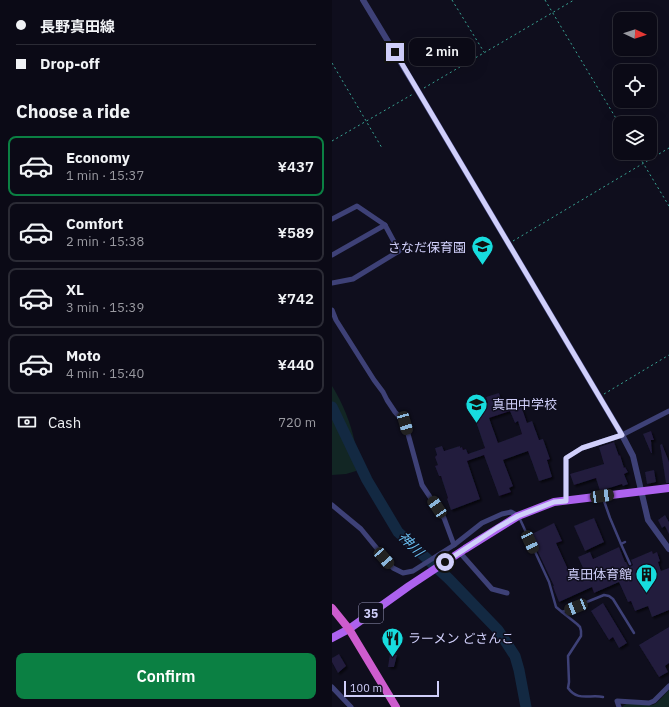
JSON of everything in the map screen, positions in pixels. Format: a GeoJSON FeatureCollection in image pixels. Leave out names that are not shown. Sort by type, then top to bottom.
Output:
{"type":"FeatureCollection","features":[{"type":"Feature","properties":{"kind":"highway"},"geometry":{"type":"LineString","coordinates":[[332,608],[349,629],[396,707]]}},
{"type":"Feature","properties":{"kind":"main road","name":"35"},"geometry":{"type":"LineString","coordinates":[[332,638],[349,629],[409,586],[460,555],[497,528],[518,516],[554,502],[669,488]]}},
{"type":"Feature","properties":{"kind":"street"},"geometry":{"type":"LineString","coordinates":[[363,0],[622,435],[633,456],[648,520],[669,550]]}},
{"type":"Feature","properties":{"kind":"street"},"geometry":{"type":"LineString","coordinates":[[332,219],[357,206],[385,225],[399,252],[353,279],[332,283]]}},
{"type":"Feature","properties":{"kind":"street"},"geometry":{"type":"LineString","coordinates":[[332,255],[385,225]]}},
{"type":"Feature","properties":{"kind":"street"},"geometry":{"type":"LineString","coordinates":[[332,310],[336,320],[374,380],[395,412],[405,423],[422,485],[444,518],[454,545]]}},
{"type":"Feature","properties":{"kind":"street"},"geometry":{"type":"LineString","coordinates":[[566,501],[566,458],[582,448],[622,435],[669,411]]}},
{"type":"Feature","properties":{"kind":"street"},"geometry":{"type":"LineString","coordinates":[[332,505],[361,529],[393,568],[403,573],[413,571],[454,545],[482,523],[512,512],[518,516]]}},
{"type":"Feature","properties":{"kind":"street"},"geometry":{"type":"LineString","coordinates":[[460,555],[492,589],[507,593]]}},
{"type":"Feature","properties":{"kind":"street"},"geometry":{"type":"LineString","coordinates":[[619,707],[617,701],[649,703],[654,701],[669,686]]}},
{"type":"Feature","properties":{"kind":"street"},"geometry":{"type":"LineString","coordinates":[[332,687],[351,707]]}},
{"type":"Feature","properties":{"kind":"lane"},"geometry":{"type":"LineString","coordinates":[[602,496],[630,564]]}},
{"type":"Feature","properties":{"kind":"lane"},"geometry":{"type":"LineString","coordinates":[[518,516],[549,582],[556,607],[580,627],[580,636],[568,656],[568,688],[574,694],[581,697],[603,697]]}},
{"type":"Feature","properties":{"kind":"lane"},"geometry":{"type":"LineString","coordinates":[[562,612],[604,595],[609,596],[613,599],[634,633]]}},
{"type":"Feature","properties":{"kind":"path"},"geometry":{"type":"LineString","coordinates":[[452,0],[484,52]]}},
{"type":"Feature","properties":{"kind":"path"},"geometry":{"type":"LineString","coordinates":[[545,0],[615,116]]}},
{"type":"Feature","properties":{"kind":"path"},"geometry":{"type":"LineString","coordinates":[[332,141],[574,0]]}},
{"type":"Feature","properties":{"kind":"path"},"geometry":{"type":"LineString","coordinates":[[332,63],[382,148]]}},
{"type":"Feature","properties":{"kind":"path"},"geometry":{"type":"LineString","coordinates":[[509,244],[669,148]]}},
{"type":"Feature","properties":{"kind":"path"},"geometry":{"type":"LineString","coordinates":[[641,160],[669,206]]}},
{"type":"Feature","properties":{"kind":"path"},"geometry":{"type":"LineString","coordinates":[[599,397],[669,355]]}},
{"type":"Feature","properties":{"kind":"green space"},"geometry":{"type":"Polygon","coordinates":[[[332,386],[347,416],[356,450],[356,471],[346,474],[332,475],[332,386]]]}},
{"type":"Feature","properties":{"kind":"green space"},"geometry":{"type":"Polygon","coordinates":[[[669,690],[669,707],[622,707],[632,703],[653,705],[669,690]]]}},
{"type":"Feature","properties":{"kind":"building"},"geometry":{"type":"Polygon","coordinates":[[[499,393],[502,403],[511,401],[512,403],[519,400],[527,423],[532,421],[539,440],[543,439],[550,459],[547,460],[552,477],[539,481],[528,451],[503,460],[513,486],[509,488],[511,492],[499,496],[484,455],[467,461],[480,499],[451,510],[441,476],[439,476],[435,466],[438,465],[435,457],[437,455],[435,448],[442,446],[444,451],[460,446],[463,450],[466,449],[468,454],[485,448],[472,410],[488,403],[486,397],[499,393]],[[510,411],[489,418],[498,443],[522,434],[518,421],[515,423],[510,411]]]}},
{"type":"Feature","properties":{"kind":"building"},"geometry":{"type":"Polygon","coordinates":[[[651,431],[654,440],[651,440],[652,453],[643,434],[651,431]]]}},
{"type":"Feature","properties":{"kind":"building"},"geometry":{"type":"Polygon","coordinates":[[[614,442],[624,468],[625,467],[628,472],[624,474],[628,484],[623,486],[622,484],[600,491],[596,478],[574,485],[570,474],[604,464],[599,447],[614,442]]]}},
{"type":"Feature","properties":{"kind":"building"},"geometry":{"type":"Polygon","coordinates":[[[662,444],[669,462],[669,483],[666,483],[660,445],[662,444]]]}},
{"type":"Feature","properties":{"kind":"building"},"geometry":{"type":"Polygon","coordinates":[[[654,470],[656,482],[647,484],[645,472],[654,470]]]}},
{"type":"Feature","properties":{"kind":"building"},"geometry":{"type":"Polygon","coordinates":[[[665,515],[669,522],[669,534],[665,526],[662,528],[658,520],[665,515]]]}},
{"type":"Feature","properties":{"kind":"building"},"geometry":{"type":"Polygon","coordinates":[[[594,518],[604,542],[585,551],[574,526],[594,518]]]}},
{"type":"Feature","properties":{"kind":"building"},"geometry":{"type":"Polygon","coordinates":[[[554,523],[562,541],[556,543],[571,576],[584,570],[578,557],[590,552],[593,559],[619,547],[625,562],[630,567],[633,565],[631,560],[652,551],[653,554],[657,552],[661,571],[669,568],[669,610],[652,617],[648,606],[635,611],[631,601],[628,602],[619,582],[594,593],[592,587],[559,602],[554,586],[530,535],[554,523]]]}},
{"type":"Feature","properties":{"kind":"building"},"geometry":{"type":"Polygon","coordinates":[[[603,603],[627,643],[619,648],[613,637],[609,640],[591,611],[603,603]]]}},
{"type":"Feature","properties":{"kind":"building"},"geometry":{"type":"Polygon","coordinates":[[[669,627],[669,663],[665,666],[668,672],[659,677],[639,645],[669,627]]]}},
{"type":"Feature","properties":{"kind":"building"},"geometry":{"type":"Polygon","coordinates":[[[339,654],[346,666],[338,673],[332,662],[332,658],[339,654]]]}},
{"type":"Feature","properties":{"kind":"building"},"geometry":{"type":"Polygon","coordinates":[[[390,654],[397,655],[394,667],[388,667],[390,654]]]}},
{"type":"Feature","properties":{"kind":"waterway","name":"神川"},"geometry":{"type":"LineString","coordinates":[[332,407],[367,480],[398,532],[449,579],[498,630],[515,656],[526,707]]}},
{"type":"Feature","properties":{"kind":"place","name":"さなだ保育園"},"geometry":{"type":"Point","coordinates":[482,266]}},
{"type":"Feature","properties":{"kind":"place","name":"真田中学校"},"geometry":{"type":"Point","coordinates":[477,424]}},
{"type":"Feature","properties":{"kind":"place","name":"真田体育館"},"geometry":{"type":"Point","coordinates":[647,594]}},
{"type":"Feature","properties":{"kind":"place","name":"ラーメン どさんこ"},"geometry":{"type":"Point","coordinates":[393,658]}},
{"type":"Feature","properties":{"kind":"route"},"geometry":{"type":"LineString","coordinates":[[395,52],[622,435],[582,448],[566,458],[566,501],[554,502],[518,516],[445,562]]}}]}
